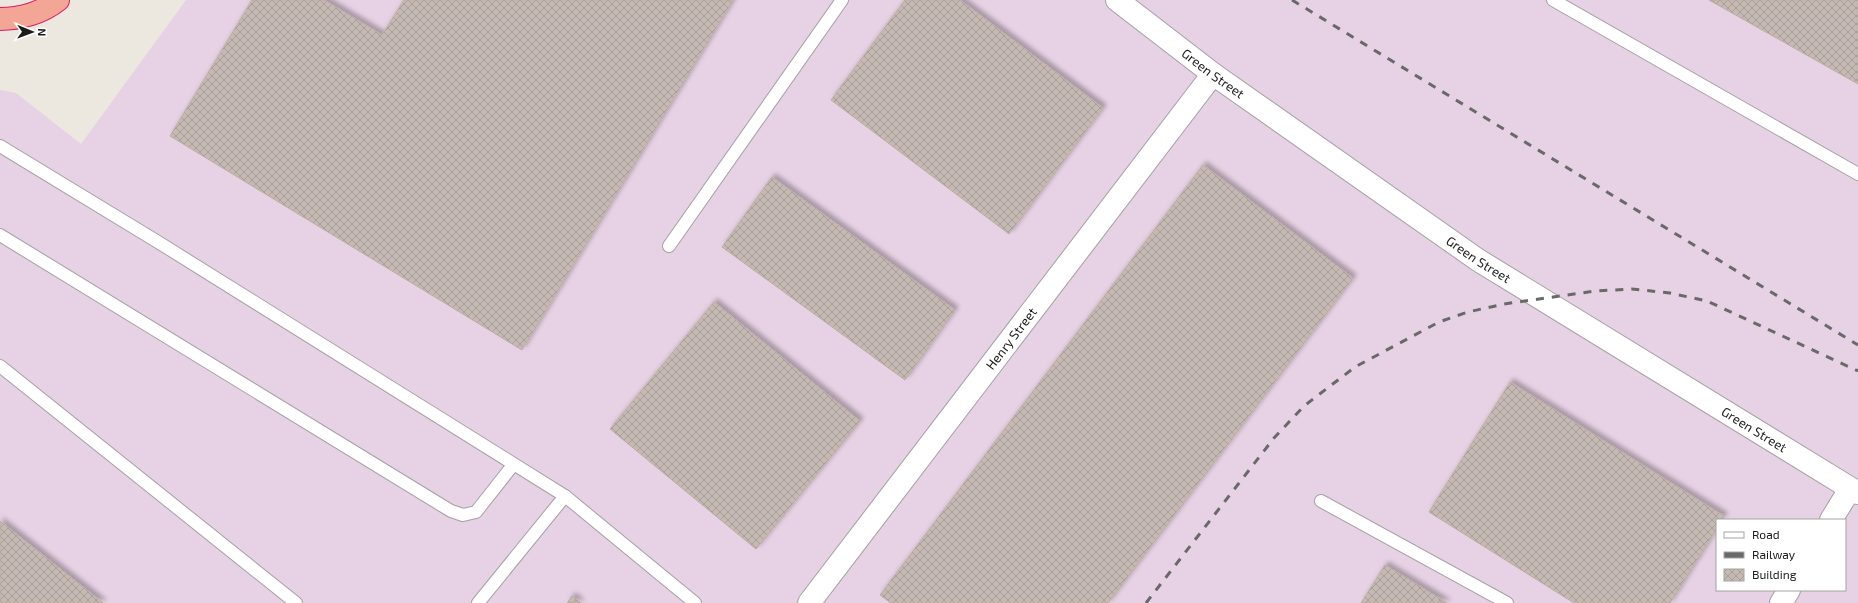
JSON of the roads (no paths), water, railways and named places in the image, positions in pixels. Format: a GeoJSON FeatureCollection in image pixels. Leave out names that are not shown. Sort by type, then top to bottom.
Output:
{"type":"FeatureCollection","features":[{"type":"Feature","properties":{"kind":"highway"},"geometry":{"type":"LineString","coordinates":[[0,19],[17,19],[37,12],[58,0]]}},
{"type":"Feature","properties":{"kind":"street","name":"Green Street"},"geometry":{"type":"LineString","coordinates":[[1117,0],[1213,74],[1478,260],[1854,491]]}},
{"type":"Feature","properties":{"kind":"street","name":"Henry Street"},"geometry":{"type":"LineString","coordinates":[[809,603],[1213,74]]}},
{"type":"Feature","properties":{"kind":"street"},"geometry":{"type":"LineString","coordinates":[[1832,519],[1854,491]]}},
{"type":"Feature","properties":{"kind":"street"},"geometry":{"type":"LineString","coordinates":[[1781,603],[1787,591]]}},
{"type":"Feature","properties":{"kind":"lane"},"geometry":{"type":"LineString","coordinates":[[669,246],[842,0]]}},
{"type":"Feature","properties":{"kind":"lane"},"geometry":{"type":"LineString","coordinates":[[1553,0],[1858,174]]}},
{"type":"Feature","properties":{"kind":"lane"},"geometry":{"type":"LineString","coordinates":[[0,146],[158,242],[513,465],[565,496],[695,603]]}},
{"type":"Feature","properties":{"kind":"lane"},"geometry":{"type":"LineString","coordinates":[[0,235],[451,511],[463,515],[476,512],[513,465]]}},
{"type":"Feature","properties":{"kind":"lane"},"geometry":{"type":"LineString","coordinates":[[0,366],[296,603]]}},
{"type":"Feature","properties":{"kind":"lane"},"geometry":{"type":"LineString","coordinates":[[478,603],[565,496]]}},
{"type":"Feature","properties":{"kind":"lane"},"geometry":{"type":"LineString","coordinates":[[1321,501],[1507,603]]}},
{"type":"Feature","properties":{"kind":"railway"},"geometry":{"type":"LineString","coordinates":[[1292,0],[1858,345]]}},
{"type":"Feature","properties":{"kind":"railway"},"geometry":{"type":"LineString","coordinates":[[1146,603],[1274,438],[1304,406],[1355,367],[1439,322],[1468,312],[1504,304],[1595,291],[1632,289],[1670,293],[1707,301],[1858,371]]}}]}
